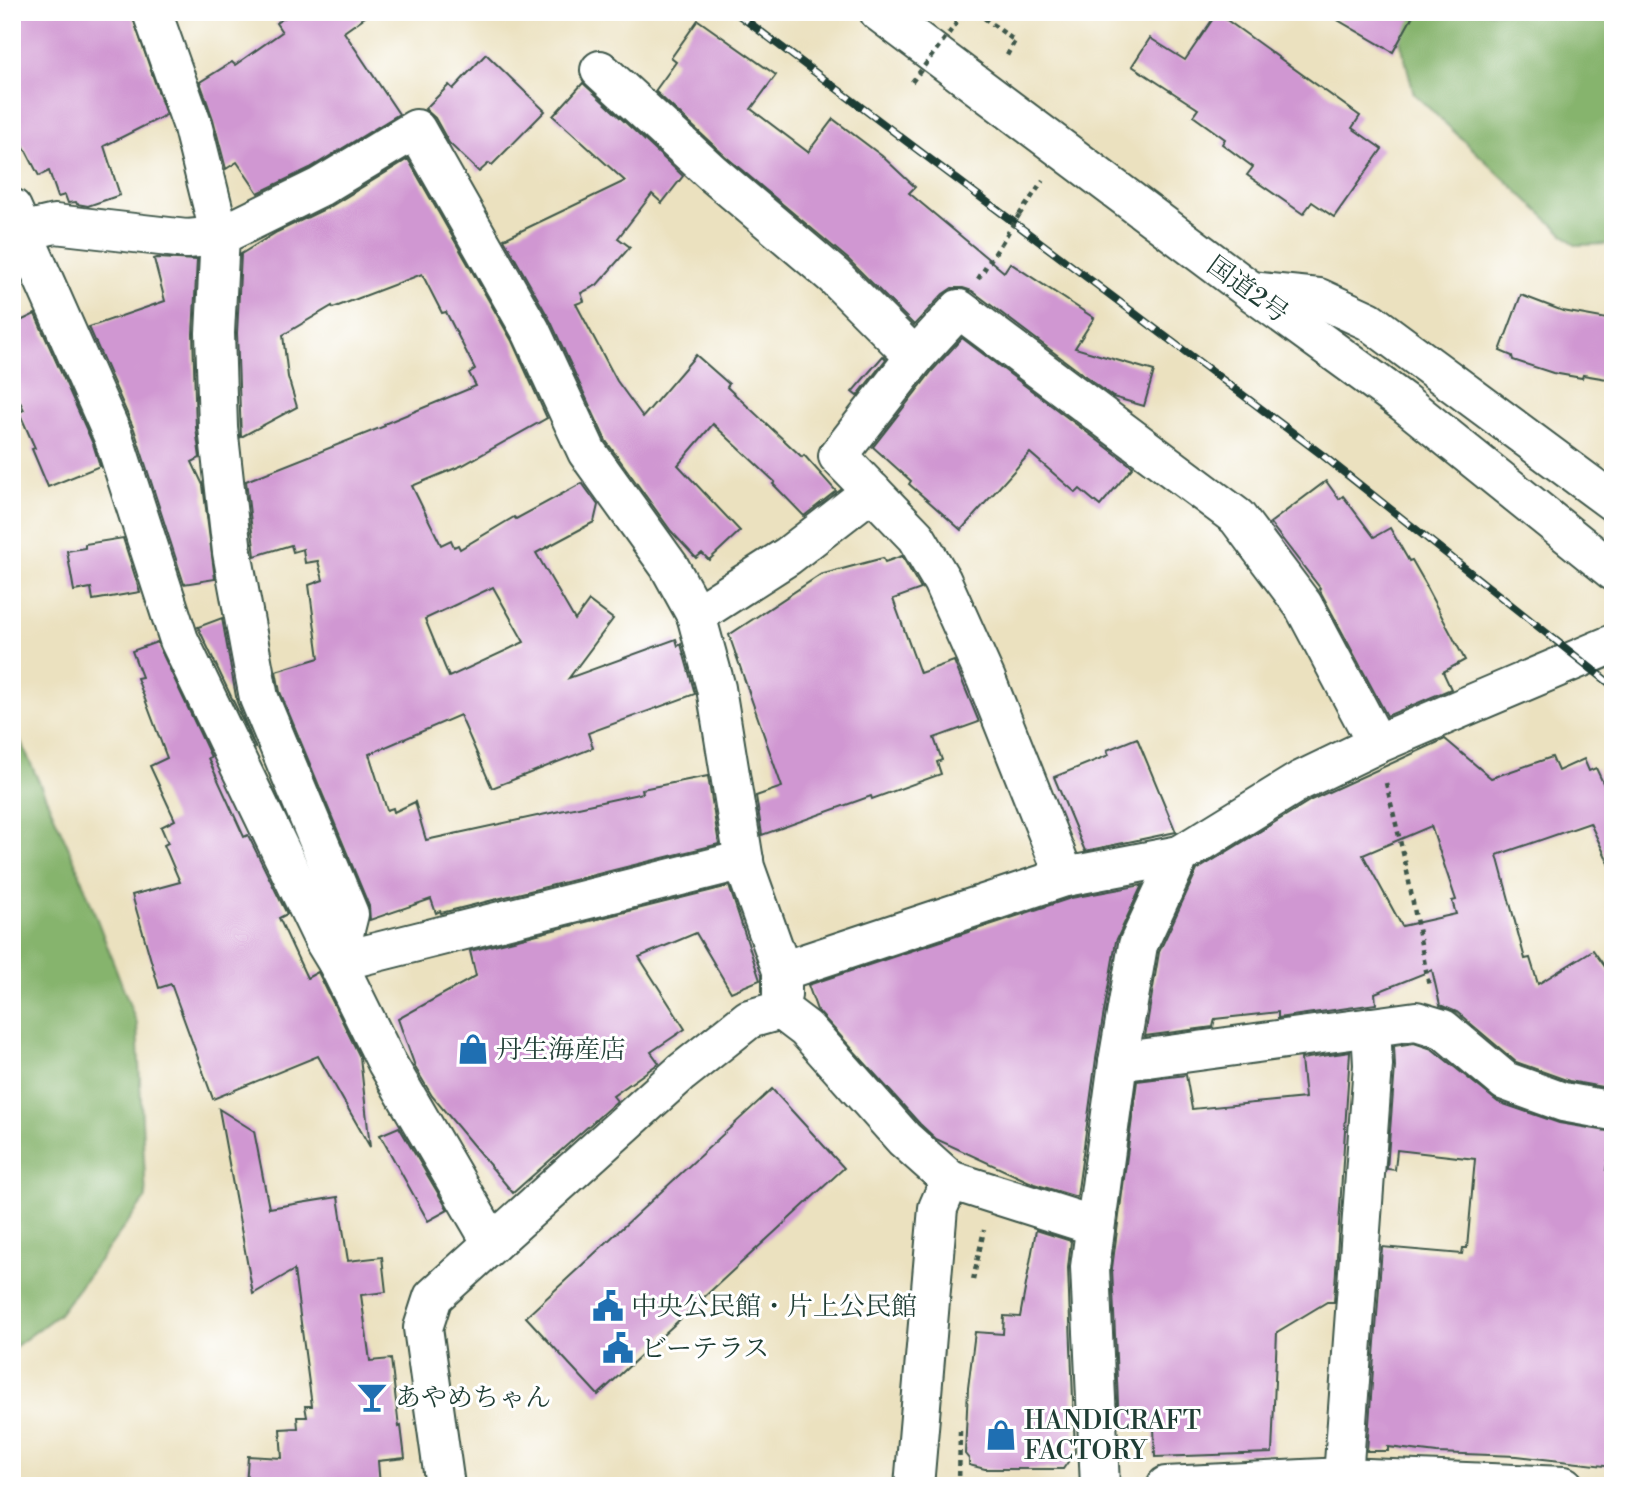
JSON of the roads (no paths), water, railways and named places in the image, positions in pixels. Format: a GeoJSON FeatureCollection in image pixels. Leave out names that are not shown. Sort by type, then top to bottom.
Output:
{"type":"FeatureCollection","features":[{"type":"Feature","properties":{"kind":"main road"},"geometry":{"type":"LineString","coordinates":[[152,12],[192,124],[220,236],[215,333],[218,427],[233,552],[258,698],[349,914],[337,962]]}},
{"type":"Feature","properties":{"kind":"main road","name":"国道2号"},"geometry":{"type":"LineString","coordinates":[[879,12],[1402,401],[1613,571]]}},
{"type":"Feature","properties":{"kind":"main road"},"geometry":{"type":"LineString","coordinates":[[600,70],[711,172],[834,276],[915,357]]}},
{"type":"Feature","properties":{"kind":"main road"},"geometry":{"type":"LineString","coordinates":[[492,1243],[387,1063],[323,939],[179,640],[113,436],[17,220],[187,239],[220,236],[320,187],[416,129],[531,331],[587,452],[669,566],[696,615],[716,688],[744,860],[782,971],[781,1010]]}},
{"type":"Feature","properties":{"kind":"main road"},"geometry":{"type":"LineString","coordinates":[[1251,291],[1319,298],[1369,321],[1613,502]]}},
{"type":"Feature","properties":{"kind":"main road"},"geometry":{"type":"LineString","coordinates":[[1065,877],[986,679],[942,581],[916,537],[838,456],[915,357],[959,309],[1237,517],[1303,606],[1377,744]]}},
{"type":"Feature","properties":{"kind":"main road"},"geometry":{"type":"LineString","coordinates":[[696,615],[788,556],[873,491]]}},
{"type":"Feature","properties":{"kind":"main road"},"geometry":{"type":"LineString","coordinates":[[782,971],[1065,877],[1180,855],[1300,781],[1377,744],[1613,644]]}},
{"type":"Feature","properties":{"kind":"main road"},"geometry":{"type":"LineString","coordinates":[[1100,1486],[1090,1267],[1118,1062],[1138,945],[1180,855]]}},
{"type":"Feature","properties":{"kind":"main road"},"geometry":{"type":"LineString","coordinates":[[337,962],[744,860]]}},
{"type":"Feature","properties":{"kind":"main road"},"geometry":{"type":"LineString","coordinates":[[781,1010],[806,1029],[904,1139],[950,1180],[1096,1226]]}},
{"type":"Feature","properties":{"kind":"main road"},"geometry":{"type":"LineString","coordinates":[[445,1486],[423,1328],[433,1297],[681,1073],[749,1019],[781,1010]]}},
{"type":"Feature","properties":{"kind":"main road"},"geometry":{"type":"LineString","coordinates":[[1118,1062],[1416,1021],[1443,1029],[1505,1081],[1563,1102],[1613,1111]]}},
{"type":"Feature","properties":{"kind":"main road"},"geometry":{"type":"LineString","coordinates":[[1343,1477],[1373,1065],[1371,1027]]}},
{"type":"Feature","properties":{"kind":"main road"},"geometry":{"type":"LineString","coordinates":[[914,1486],[938,1208],[950,1180]]}},
{"type":"Feature","properties":{"kind":"main road"},"geometry":{"type":"LineString","coordinates":[[1166,1486],[1343,1477],[1564,1486]]}},
{"type":"Feature","properties":{"kind":"railway"},"geometry":{"type":"LineString","coordinates":[[735,12],[1321,454],[1613,686]]}},
{"type":"Feature","properties":{"kind":"place","name":"丹生海産店"},"geometry":{"type":"Point","coordinates":[473,1049]}},
{"type":"Feature","properties":{"kind":"place","name":"中央公民館・片上公民館"},"geometry":{"type":"Point","coordinates":[608,1306]}},
{"type":"Feature","properties":{"kind":"place","name":"ビーテラス"},"geometry":{"type":"Point","coordinates":[618,1348]}},
{"type":"Feature","properties":{"kind":"place","name":"あやめちゃん"},"geometry":{"type":"Point","coordinates":[372,1397]}},
{"type":"Feature","properties":{"kind":"place","name":"HANDICRAFT FACTORY"},"geometry":{"type":"Point","coordinates":[1001,1435]}}]}
